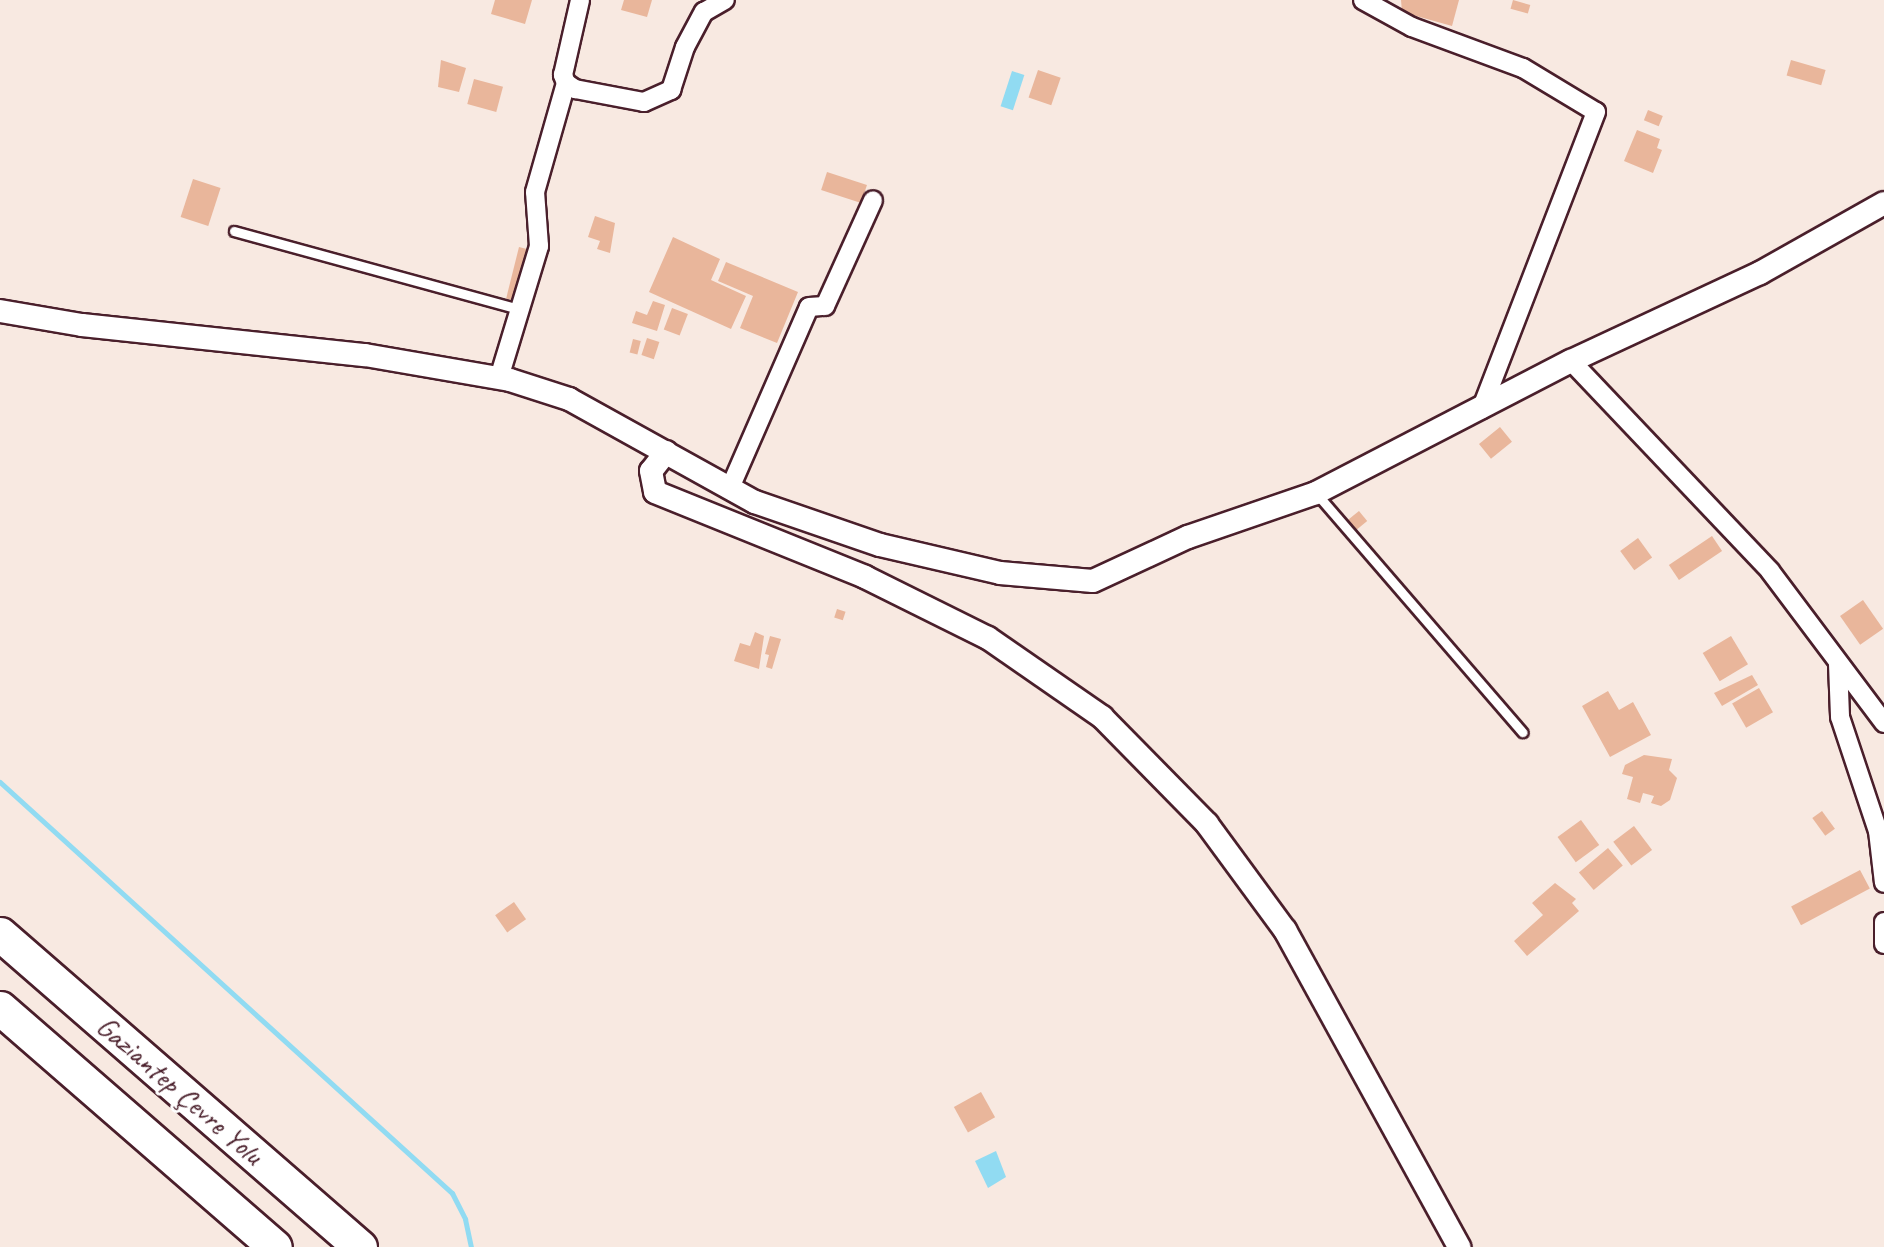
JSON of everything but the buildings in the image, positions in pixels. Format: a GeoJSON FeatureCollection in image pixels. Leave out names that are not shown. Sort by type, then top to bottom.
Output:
{"type":"FeatureCollection","features":[{"type":"Feature","properties":{"kind":"highway","name":"Gaziantep Çevre Yolu"},"geometry":{"type":"LineString","coordinates":[[0,934],[360,1247]]}},
{"type":"Feature","properties":{"kind":"highway","name":"Gaziantep Çevre Yolu"},"geometry":{"type":"LineString","coordinates":[[0,1008],[275,1247]]}},
{"type":"Feature","properties":{"kind":"street"},"geometry":{"type":"LineString","coordinates":[[579,0],[563,75],[566,83],[575,89],[644,102],[671,90],[685,46],[704,12],[725,0]]}},
{"type":"Feature","properties":{"kind":"street"},"geometry":{"type":"LineString","coordinates":[[1363,0],[1412,27],[1523,68],[1596,111],[1480,410]]}},
{"type":"Feature","properties":{"kind":"street"},"geometry":{"type":"LineString","coordinates":[[499,378],[539,246],[535,192],[566,83]]}},
{"type":"Feature","properties":{"kind":"street"},"geometry":{"type":"LineString","coordinates":[[730,488],[808,307],[825,306],[873,200]]}},
{"type":"Feature","properties":{"kind":"street"},"geometry":{"type":"LineString","coordinates":[[0,310],[82,325],[365,355],[499,378],[569,399],[755,502],[880,545],[1000,573],[1093,581],[1188,537],[1317,493],[1571,361],[1760,273],[1884,203]]}},
{"type":"Feature","properties":{"kind":"street"},"geometry":{"type":"LineString","coordinates":[[1571,361],[1770,571],[1884,723]]}},
{"type":"Feature","properties":{"kind":"street"},"geometry":{"type":"LineString","coordinates":[[666,452],[651,471],[655,492],[865,577],[988,638],[1102,717],[1207,824],[1285,930],[1458,1247]]}},
{"type":"Feature","properties":{"kind":"street"},"geometry":{"type":"LineString","coordinates":[[1838,664],[1840,717],[1878,831],[1884,883]]}},
{"type":"Feature","properties":{"kind":"street"},"geometry":{"type":"LineString","coordinates":[[1884,922],[1884,944]]}},
{"type":"Feature","properties":{"kind":"lane"},"geometry":{"type":"LineString","coordinates":[[234,231],[520,309]]}},
{"type":"Feature","properties":{"kind":"lane"},"geometry":{"type":"LineString","coordinates":[[1317,493],[1522,732]]}},
{"type":"Feature","properties":{"kind":"water"},"geometry":{"type":"Polygon","coordinates":[[[1012,71],[1024,75],[1013,110],[1001,106],[1012,71]]]}},
{"type":"Feature","properties":{"kind":"water"},"geometry":{"type":"Polygon","coordinates":[[[996,1151],[1006,1177],[988,1188],[975,1161],[996,1151]]]}},
{"type":"Feature","properties":{"kind":"waterway"},"geometry":{"type":"LineString","coordinates":[[0,782],[452,1193],[465,1219],[471,1247]]}}]}
